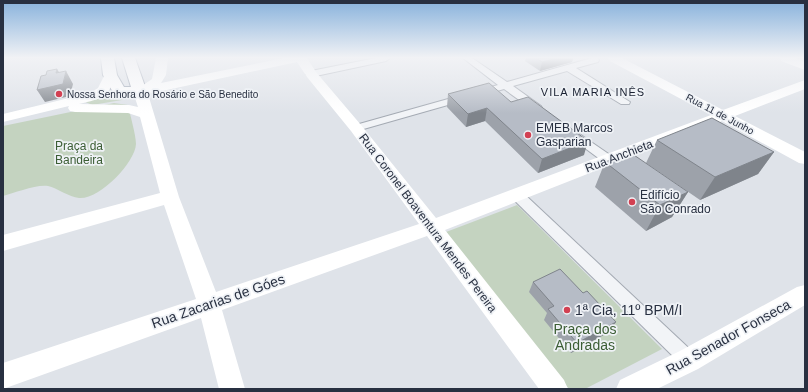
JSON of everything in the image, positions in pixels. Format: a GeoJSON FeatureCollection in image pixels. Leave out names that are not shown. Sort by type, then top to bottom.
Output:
{"type":"FeatureCollection","features":[{"type":"Feature","properties":{"kind":"main road"},"geometry":{"type":"LineString","coordinates":[[3,118],[50,108],[94,96],[104,90],[107,76]]}},
{"type":"Feature","properties":{"kind":"main road"},"geometry":{"type":"LineString","coordinates":[[113,76],[120,91],[126,93],[140,92],[214,76]]}},
{"type":"Feature","properties":{"kind":"main road"},"geometry":{"type":"LineString","coordinates":[[135,76],[170,197],[209,304],[232,389]]}},
{"type":"Feature","properties":{"kind":"main road"},"geometry":{"type":"LineString","coordinates":[[140,92],[152,86],[159,80],[160,76]]}},
{"type":"Feature","properties":{"kind":"main road","name":"Rua Coronel Boaventura Mendes Pereira"},"geometry":{"type":"LineString","coordinates":[[313,76],[356,128],[555,389]]}},
{"type":"Feature","properties":{"kind":"main road","name":"Rua 11 de Junho"},"geometry":{"type":"LineString","coordinates":[[648,76],[805,159]]}},
{"type":"Feature","properties":{"kind":"main road","name":"Rua Anchieta"},"geometry":{"type":"LineString","coordinates":[[432,227],[805,84]]}},
{"type":"Feature","properties":{"kind":"main road"},"geometry":{"type":"LineString","coordinates":[[50,108],[129,109],[147,114]]}},
{"type":"Feature","properties":{"kind":"main road"},"geometry":{"type":"LineString","coordinates":[[3,243],[170,197]]}},
{"type":"Feature","properties":{"kind":"main road","name":"Rua Zacarias de Góes"},"geometry":{"type":"LineString","coordinates":[[3,376],[432,227]]}},
{"type":"Feature","properties":{"kind":"main road","name":"Rua Senador Fonseca"},"geometry":{"type":"LineString","coordinates":[[629,389],[688,360],[805,294]]}},
{"type":"Feature","properties":{"kind":"street"},"geometry":{"type":"LineString","coordinates":[[493,76],[544,113]]}},
{"type":"Feature","properties":{"kind":"street"},"geometry":{"type":"LineString","coordinates":[[356,128],[538,76]]}},
{"type":"Feature","properties":{"kind":"street"},"geometry":{"type":"LineString","coordinates":[[583,76],[625,102]]}},
{"type":"Feature","properties":{"kind":"street"},"geometry":{"type":"LineString","coordinates":[[568,130],[609,160]]}},
{"type":"Feature","properties":{"kind":"street"},"geometry":{"type":"LineString","coordinates":[[517,195],[688,360]]}},
{"type":"Feature","properties":{"kind":"green space"},"geometry":{"type":"Polygon","coordinates":[[[111,90],[123,94],[122,100],[92,105],[77,98],[111,90]]]}},
{"type":"Feature","properties":{"kind":"green space","name":"Praça da Bandeira"},"geometry":{"type":"Polygon","coordinates":[[[114,103],[128,105],[136,144],[134,152],[123,170],[106,187],[87,197],[79,198],[48,186],[32,187],[3,196],[3,126],[114,103]]]}},
{"type":"Feature","properties":{"kind":"green space","name":"Praça dos Andradas"},"geometry":{"type":"Polygon","coordinates":[[[517,205],[662,349],[585,389],[569,389],[446,232],[517,205]]]}},
{"type":"Feature","properties":{"kind":"building"},"geometry":{"type":"Polygon","coordinates":[[[41,76],[65,76],[63,84],[37,90],[41,76]]]}},
{"type":"Feature","properties":{"kind":"building"},"geometry":{"type":"Polygon","coordinates":[[[489,83],[511,102],[528,97],[588,141],[542,159],[487,108],[468,114],[448,94],[489,83]]]}},
{"type":"Feature","properties":{"kind":"building"},"geometry":{"type":"Polygon","coordinates":[[[712,118],[774,152],[715,177],[657,140],[712,118]]]}},
{"type":"Feature","properties":{"kind":"building"},"geometry":{"type":"Polygon","coordinates":[[[631,153],[688,192],[660,205],[605,162],[631,153]]]}},
{"type":"Feature","properties":{"kind":"building","name":"1ª Cia, 11º BPM/I"},"geometry":{"type":"Polygon","coordinates":[[[560,269],[583,293],[587,291],[616,322],[577,343],[548,309],[554,306],[533,282],[560,269]]]}},
{"type":"Feature","properties":{"kind":"place","name":"Nossa Senhora do Rosário e São Benedito"},"geometry":{"type":"Point","coordinates":[59,94]}},
{"type":"Feature","properties":{"kind":"place","name":"EMEB Marcos Gasparian"},"geometry":{"type":"Point","coordinates":[528,135]}},
{"type":"Feature","properties":{"kind":"place","name":"Edifício São Conrado"},"geometry":{"type":"Point","coordinates":[632,202]}},
{"type":"Feature","properties":{"kind":"place","name":"1ª Cia, 11º BPM/I"},"geometry":{"type":"Point","coordinates":[567,310]}},
{"type":"Feature","properties":{"kind":"district","name":"VILA MARIA INÊS"},"geometry":{"type":"Point","coordinates":[593,92]}}]}
